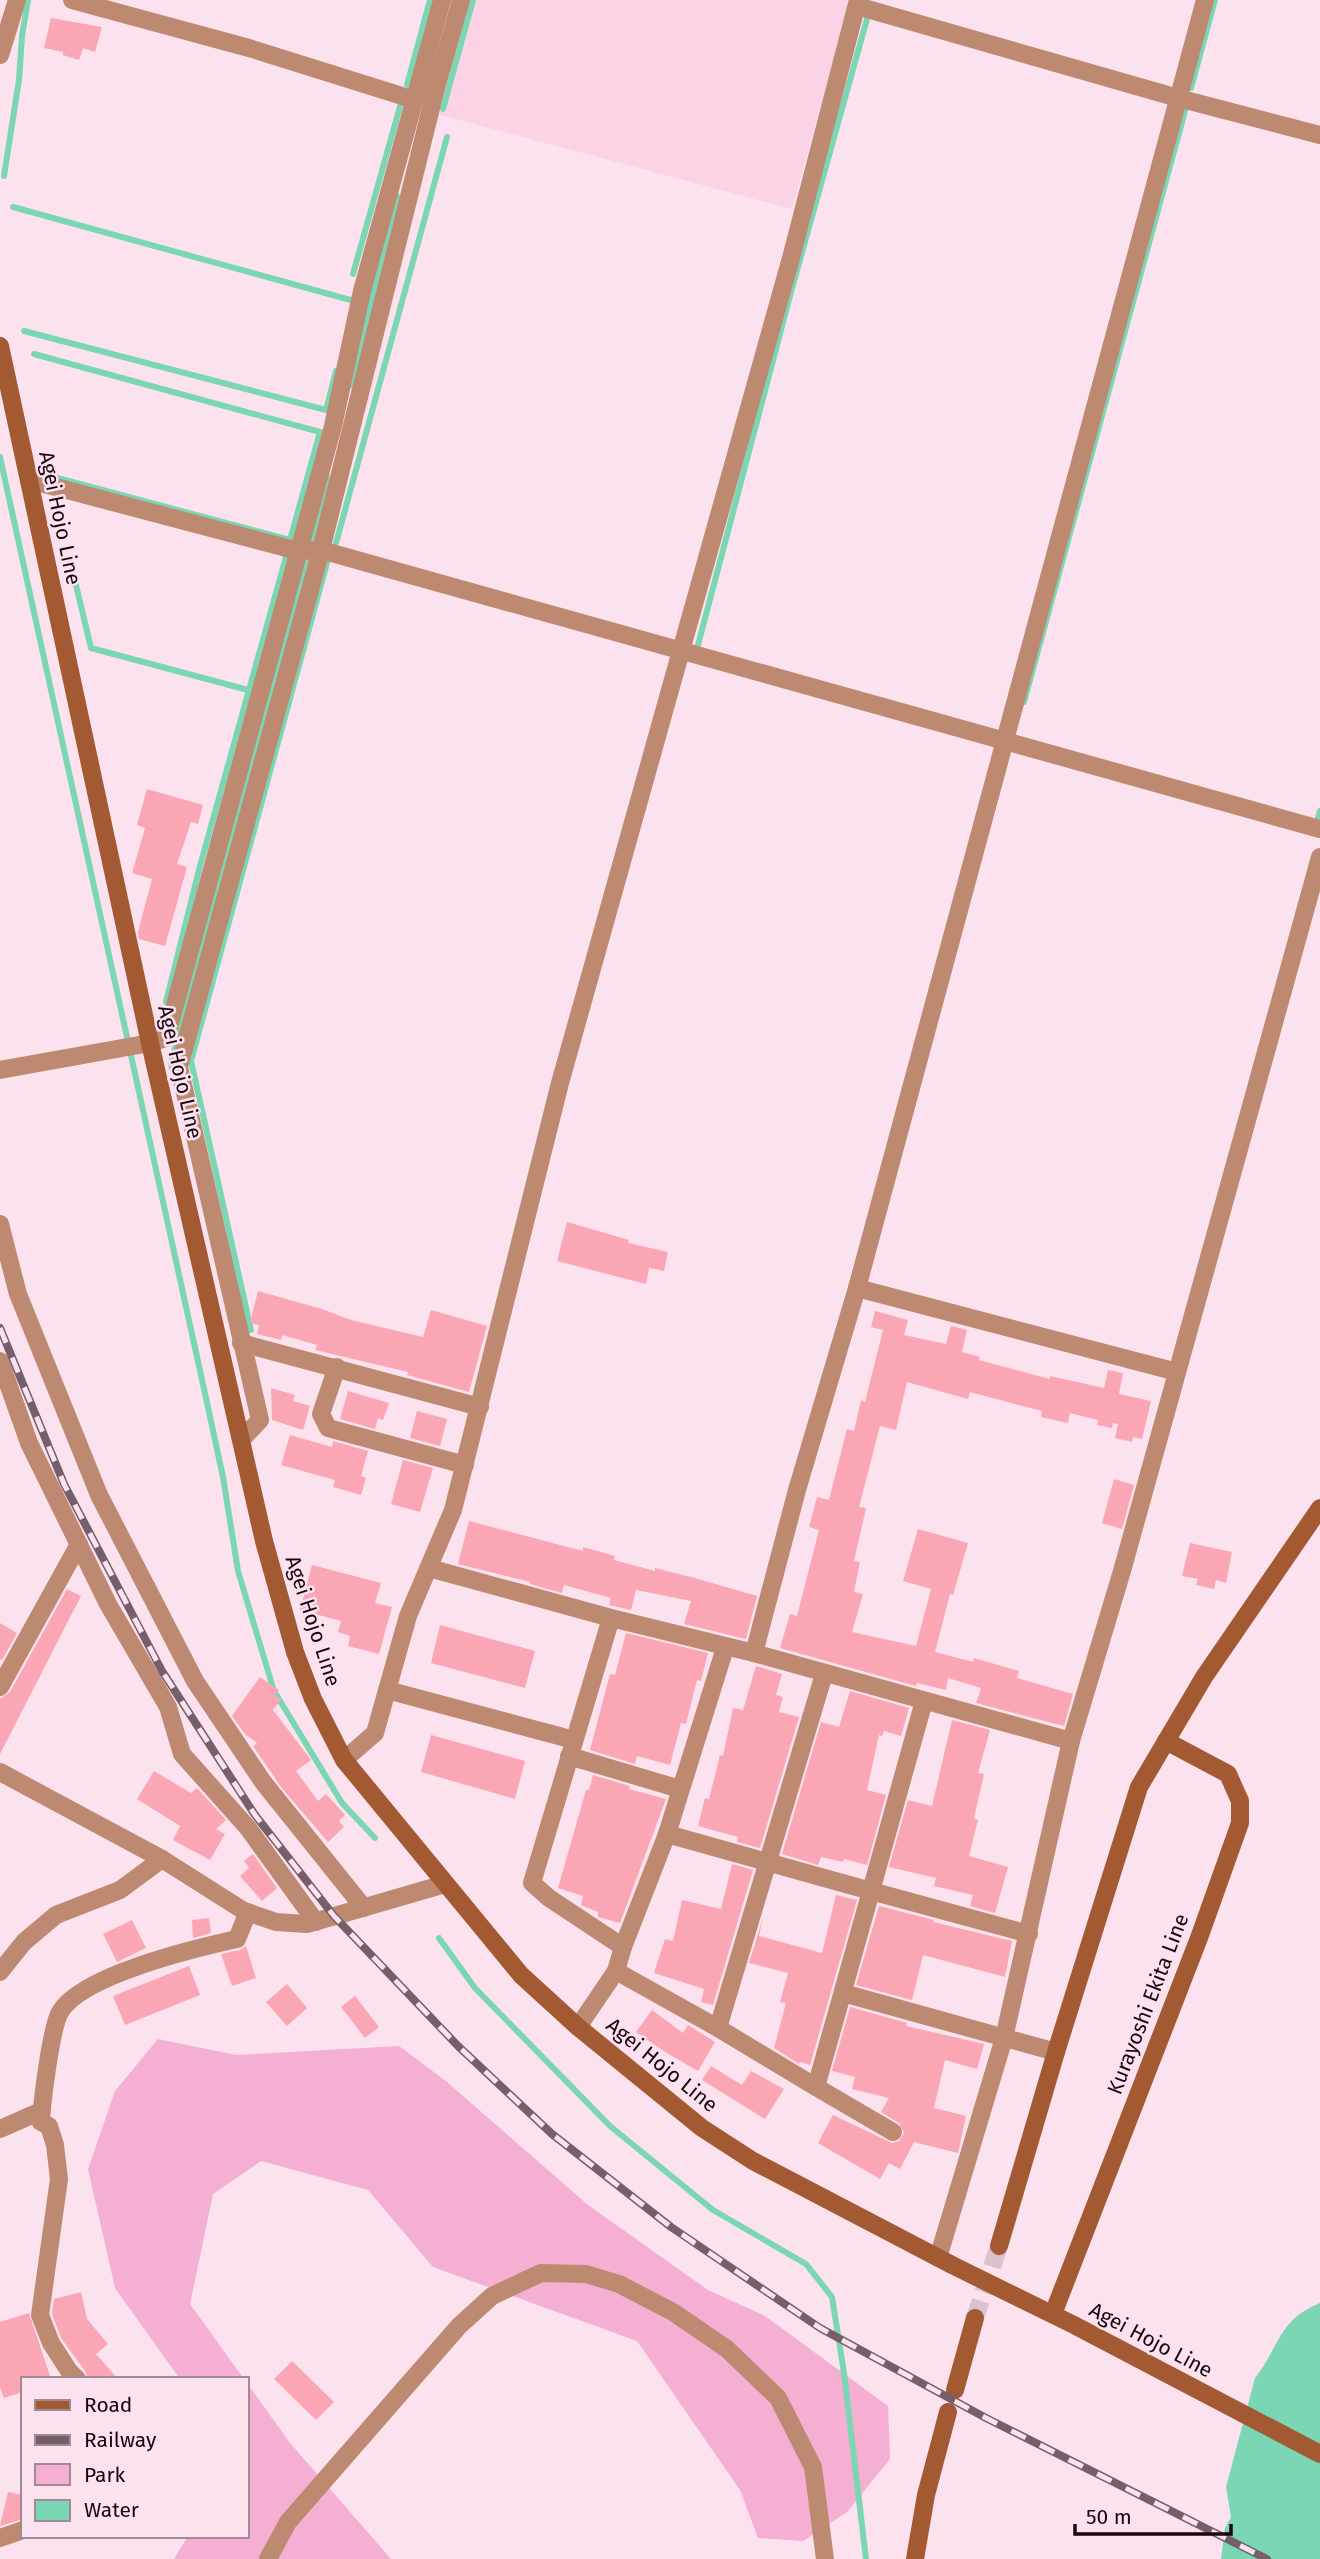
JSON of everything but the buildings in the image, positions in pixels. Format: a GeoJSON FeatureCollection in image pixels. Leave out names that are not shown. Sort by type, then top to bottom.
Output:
{"type":"FeatureCollection","features":[{"type":"Feature","properties":{"kind":"main road","name":"Agei Hojo Line"},"geometry":{"type":"LineString","coordinates":[[0,346],[158,1040],[277,1592],[313,1699],[344,1760],[521,1975],[579,2027],[702,2128],[753,2161],[1320,2454]]}},
{"type":"Feature","properties":{"kind":"main road"},"geometry":{"type":"LineString","coordinates":[[999,2246],[1139,1787],[1204,1677],[1320,1508]]}},
{"type":"Feature","properties":{"kind":"main road","name":"Kurayoshi Ekita Line"},"geometry":{"type":"LineString","coordinates":[[1053,2314],[1199,1938],[1240,1823],[1240,1801],[1228,1774],[1166,1741]]}},
{"type":"Feature","properties":{"kind":"main road"},"geometry":{"type":"LineString","coordinates":[[955,2390],[975,2318]]}},
{"type":"Feature","properties":{"kind":"main road"},"geometry":{"type":"LineString","coordinates":[[915,2559],[926,2495],[948,2412]]}},
{"type":"Feature","properties":{"kind":"street"},"geometry":{"type":"LineString","coordinates":[[0,55],[17,0]]}},
{"type":"Feature","properties":{"kind":"street"},"geometry":{"type":"LineString","coordinates":[[72,0],[250,48],[415,100]]}},
{"type":"Feature","properties":{"kind":"street"},"geometry":{"type":"LineString","coordinates":[[158,1040],[333,426],[362,291],[442,0]]}},
{"type":"Feature","properties":{"kind":"street"},"geometry":{"type":"LineString","coordinates":[[242,1438],[260,1420],[178,1067],[321,550],[436,88],[461,0]]}},
{"type":"Feature","properties":{"kind":"street"},"geometry":{"type":"LineString","coordinates":[[754,1653],[797,1490],[857,1288],[1205,0]]}},
{"type":"Feature","properties":{"kind":"street"},"geometry":{"type":"LineString","coordinates":[[344,1760],[375,1733],[408,1616],[453,1510],[559,1083],[791,258],[858,3],[1178,98],[1320,135]]}},
{"type":"Feature","properties":{"kind":"street"},"geometry":{"type":"LineString","coordinates":[[29,480],[298,551],[321,550],[1320,829]]}},
{"type":"Feature","properties":{"kind":"street"},"geometry":{"type":"LineString","coordinates":[[938,2258],[1004,2038],[1072,1741],[1320,856]]}},
{"type":"Feature","properties":{"kind":"street"},"geometry":{"type":"LineString","coordinates":[[0,1070],[158,1040],[182,1052]]}},
{"type":"Feature","properties":{"kind":"street"},"geometry":{"type":"LineString","coordinates":[[0,1224],[18,1294],[99,1494],[195,1681],[263,1782],[364,1908]]}},
{"type":"Feature","properties":{"kind":"street"},"geometry":{"type":"LineString","coordinates":[[857,1288],[1177,1372]]}},
{"type":"Feature","properties":{"kind":"street"},"geometry":{"type":"LineString","coordinates":[[242,1343],[480,1407]]}},
{"type":"Feature","properties":{"kind":"street"},"geometry":{"type":"LineString","coordinates":[[0,1361],[29,1443],[108,1604],[168,1707],[181,1754],[248,1828],[316,1922]]}},
{"type":"Feature","properties":{"kind":"street"},"geometry":{"type":"LineString","coordinates":[[337,1367],[321,1414],[328,1428],[465,1465]]}},
{"type":"Feature","properties":{"kind":"street"},"geometry":{"type":"LineString","coordinates":[[0,1687],[79,1544]]}},
{"type":"Feature","properties":{"kind":"street"},"geometry":{"type":"LineString","coordinates":[[429,1568],[725,1648],[754,1653],[1072,1741]]}},
{"type":"Feature","properties":{"kind":"street"},"geometry":{"type":"LineString","coordinates":[[611,1618],[533,1883],[549,1898],[623,1947]]}},
{"type":"Feature","properties":{"kind":"street"},"geometry":{"type":"LineString","coordinates":[[579,2027],[616,1971],[667,1834],[725,1648]]}},
{"type":"Feature","properties":{"kind":"street"},"geometry":{"type":"LineString","coordinates":[[718,2028],[824,1674]]}},
{"type":"Feature","properties":{"kind":"street"},"geometry":{"type":"LineString","coordinates":[[387,1690],[572,1748],[680,1789]]}},
{"type":"Feature","properties":{"kind":"street"},"geometry":{"type":"LineString","coordinates":[[816,2087],[924,1701]]}},
{"type":"Feature","properties":{"kind":"street"},"geometry":{"type":"LineString","coordinates":[[0,1772],[162,1859],[248,1912],[276,1922],[316,1922],[445,1884]]}},
{"type":"Feature","properties":{"kind":"street"},"geometry":{"type":"LineString","coordinates":[[667,1834],[1029,1934]]}},
{"type":"Feature","properties":{"kind":"street"},"geometry":{"type":"LineString","coordinates":[[0,1972],[24,1942],[56,1915],[120,1890],[162,1859]]}},
{"type":"Feature","properties":{"kind":"street"},"geometry":{"type":"LineString","coordinates":[[75,2377],[51,2343],[40,2315],[59,2179],[55,2145],[49,2126],[41,2122],[55,2026],[61,2010],[85,1990],[141,1964],[237,1939],[248,1912]]}},
{"type":"Feature","properties":{"kind":"street"},"geometry":{"type":"LineString","coordinates":[[616,1971],[893,2132]]}},
{"type":"Feature","properties":{"kind":"street"},"geometry":{"type":"LineString","coordinates":[[842,1993],[1056,2052]]}},
{"type":"Feature","properties":{"kind":"street"},"geometry":{"type":"LineString","coordinates":[[0,2129],[41,2111]]}},
{"type":"Feature","properties":{"kind":"street"},"geometry":{"type":"LineString","coordinates":[[268,2559],[288,2522],[459,2326],[492,2296],[541,2273],[586,2274],[608,2280],[673,2312],[727,2349],[778,2399],[813,2467],[825,2559]]}},
{"type":"Feature","properties":{"kind":"street"},"geometry":{"type":"LineString","coordinates":[[0,2538],[21,2531]]}},
{"type":"Feature","properties":{"kind":"shaded area"},"geometry":{"type":"Polygon","coordinates":[[[468,0],[850,0],[792,209],[437,114],[468,0]]]}},
{"type":"Feature","properties":{"kind":"green space"},"geometry":{"type":"Polygon","coordinates":[[[158,2039],[236,2055],[399,2046],[447,2082],[588,2205],[708,2290],[765,2316],[888,2406],[890,2459],[847,2512],[803,2541],[758,2538],[740,2490],[637,2341],[433,2267],[368,2190],[261,2161],[213,2194],[190,2304],[243,2377],[179,2377],[115,2288],[88,2169],[115,2091],[158,2039]]]}},
{"type":"Feature","properties":{"kind":"green space"},"geometry":{"type":"Polygon","coordinates":[[[248,2384],[290,2443],[391,2559],[174,2559],[187,2538],[248,2538],[248,2384]]]}},
{"type":"Feature","properties":{"kind":"water"},"geometry":{"type":"Polygon","coordinates":[[[1320,2303],[1320,2559],[1221,2559],[1225,2528],[1231,2517],[1226,2487],[1255,2378],[1288,2326],[1296,2317],[1320,2303]]]}},
{"type":"Feature","properties":{"kind":"waterway"},"geometry":{"type":"LineString","coordinates":[[4,176],[28,0]]}},
{"type":"Feature","properties":{"kind":"waterway"},"geometry":{"type":"LineString","coordinates":[[407,85],[430,0]]}},
{"type":"Feature","properties":{"kind":"waterway"},"geometry":{"type":"LineString","coordinates":[[443,109],[473,0]]}},
{"type":"Feature","properties":{"kind":"waterway"},"geometry":{"type":"LineString","coordinates":[[1191,88],[1215,0]]}},
{"type":"Feature","properties":{"kind":"waterway"},"geometry":{"type":"LineString","coordinates":[[698,645],[791,292],[867,19]]}},
{"type":"Feature","properties":{"kind":"waterway"},"geometry":{"type":"LineString","coordinates":[[353,274],[401,103]]}},
{"type":"Feature","properties":{"kind":"waterway"},"geometry":{"type":"LineString","coordinates":[[1024,702],[1185,111]]}},
{"type":"Feature","properties":{"kind":"waterway"},"geometry":{"type":"LineString","coordinates":[[336,543],[447,137]]}},
{"type":"Feature","properties":{"kind":"waterway"},"geometry":{"type":"LineString","coordinates":[[350,386],[397,196]]}},
{"type":"Feature","properties":{"kind":"waterway"},"geometry":{"type":"LineString","coordinates":[[13,207],[354,303]]}},
{"type":"Feature","properties":{"kind":"waterway"},"geometry":{"type":"LineString","coordinates":[[24,331],[326,410],[336,371]]}},
{"type":"Feature","properties":{"kind":"waterway"},"geometry":{"type":"LineString","coordinates":[[34,354],[320,432],[290,540],[50,476]]}},
{"type":"Feature","properties":{"kind":"waterway"},"geometry":{"type":"LineString","coordinates":[[0,457],[223,1477],[238,1571],[274,1691],[342,1803],[375,1838]]}},
{"type":"Feature","properties":{"kind":"waterway"},"geometry":{"type":"LineString","coordinates":[[172,1069],[171,1062],[328,478]]}},
{"type":"Feature","properties":{"kind":"waterway"},"geometry":{"type":"LineString","coordinates":[[166,1002],[200,866],[286,557]]}},
{"type":"Feature","properties":{"kind":"waterway"},"geometry":{"type":"LineString","coordinates":[[70,560],[91,648],[248,690]]}},
{"type":"Feature","properties":{"kind":"waterway"},"geometry":{"type":"LineString","coordinates":[[251,1330],[191,1061],[327,563]]}},
{"type":"Feature","properties":{"kind":"waterway"},"geometry":{"type":"LineString","coordinates":[[1317,821],[1320,811]]}},
{"type":"Feature","properties":{"kind":"waterway"},"geometry":{"type":"LineString","coordinates":[[439,1938],[475,1988],[610,2126],[713,2210],[806,2264],[832,2297],[844,2373],[866,2559]]}},
{"type":"Feature","properties":{"kind":"tunnel"},"geometry":{"type":"LineString","coordinates":[[975,2318],[999,2246]]}},
{"type":"Feature","properties":{"kind":"railway"},"geometry":{"type":"LineString","coordinates":[[0,1328],[64,1484],[162,1671],[255,1815],[334,1916],[458,2046],[552,2134],[671,2227],[820,2328],[986,2418],[1267,2559]]}}]}
